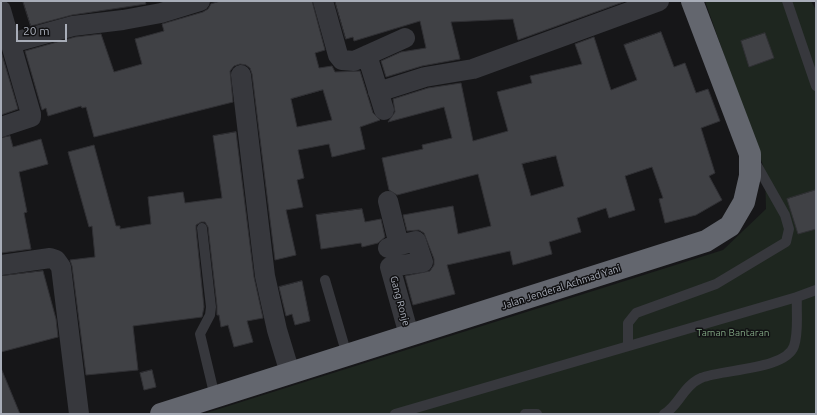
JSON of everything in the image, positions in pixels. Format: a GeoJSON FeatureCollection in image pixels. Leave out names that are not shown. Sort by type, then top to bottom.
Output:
{"type":"FeatureCollection","features":[{"type":"Feature","properties":{"kind":"highway","name":"Jalan Jenderal Achmad Yani"},"geometry":{"type":"LineString","coordinates":[[161,414],[706,241],[730,226],[744,202],[750,176],[750,154],[692,1]]}},
{"type":"Feature","properties":{"kind":"street"},"geometry":{"type":"LineString","coordinates":[[11,43],[73,26],[123,20],[159,7],[200,1]]}},
{"type":"Feature","properties":{"kind":"street"},"geometry":{"type":"LineString","coordinates":[[323,1],[338,55],[342,60],[354,61],[405,38]]}},
{"type":"Feature","properties":{"kind":"street"},"geometry":{"type":"LineString","coordinates":[[367,54],[381,101],[425,77],[473,69],[660,1]]}},
{"type":"Feature","properties":{"kind":"street"},"geometry":{"type":"LineString","coordinates":[[1,10],[31,117],[1,127]]}},
{"type":"Feature","properties":{"kind":"street"},"geometry":{"type":"LineString","coordinates":[[241,75],[265,276],[277,330],[290,373]]}},
{"type":"Feature","properties":{"kind":"street","name":"Gang Ronje"},"geometry":{"type":"LineString","coordinates":[[388,201],[393,246],[416,241],[423,262],[390,267],[409,335]]}},
{"type":"Feature","properties":{"kind":"street"},"geometry":{"type":"LineString","coordinates":[[1,265],[50,258],[56,260],[61,267],[79,414]]}},
{"type":"Feature","properties":{"kind":"lane"},"geometry":{"type":"LineString","coordinates":[[787,1],[816,86]]}},
{"type":"Feature","properties":{"kind":"lane"},"geometry":{"type":"LineString","coordinates":[[628,346],[628,323],[636,313],[716,284],[786,242],[789,229],[785,215],[750,154]]}},
{"type":"Feature","properties":{"kind":"lane"},"geometry":{"type":"LineString","coordinates":[[202,228],[211,307],[210,315],[200,334],[215,397]]}},
{"type":"Feature","properties":{"kind":"lane"},"geometry":{"type":"LineString","coordinates":[[325,280],[347,355]]}},
{"type":"Feature","properties":{"kind":"lane"},"geometry":{"type":"LineString","coordinates":[[395,414],[797,297],[816,290]]}},
{"type":"Feature","properties":{"kind":"lane"},"geometry":{"type":"LineString","coordinates":[[664,414],[672,409],[679,397],[697,380],[712,374],[776,362],[790,354],[796,341],[797,297]]}},
{"type":"Feature","properties":{"kind":"lane"},"geometry":{"type":"LineString","coordinates":[[525,414],[537,414]]}},
{"type":"Feature","properties":{"kind":"green space","name":"Taman Bantaran"},"geometry":{"type":"Polygon","coordinates":[[[705,1],[811,1],[816,10],[816,414],[203,414],[723,250],[766,209],[765,171],[705,1]]]}},
{"type":"Feature","properties":{"kind":"building"},"geometry":{"type":"Polygon","coordinates":[[[23,1],[145,1],[146,4],[72,15],[31,26],[23,1]]]}},
{"type":"Feature","properties":{"kind":"building"},"geometry":{"type":"Polygon","coordinates":[[[221,1],[312,1],[325,50],[315,53],[319,68],[332,66],[335,72],[360,71],[373,113],[380,120],[360,127],[365,149],[332,157],[329,144],[298,150],[304,178],[297,180],[303,207],[286,210],[296,255],[275,260],[252,74],[250,68],[246,65],[240,64],[234,66],[230,71],[233,102],[94,137],[86,107],[82,108],[81,106],[48,116],[46,108],[42,110],[25,51],[75,37],[101,34],[114,72],[142,64],[135,39],[164,31],[162,24],[203,12],[208,9],[211,4],[221,1]],[[323,90],[291,99],[297,127],[332,120],[323,90]]]}},
{"type":"Feature","properties":{"kind":"building"},"geometry":{"type":"Polygon","coordinates":[[[335,1],[626,1],[518,40],[513,19],[451,22],[460,59],[422,66],[386,77],[381,61],[401,52],[426,48],[420,21],[354,41],[353,37],[346,39],[335,1]]]}},
{"type":"Feature","properties":{"kind":"building"},"geometry":{"type":"Polygon","coordinates":[[[661,32],[674,67],[685,63],[696,93],[708,89],[720,121],[701,128],[715,173],[709,176],[722,200],[696,215],[665,223],[659,199],[663,198],[652,167],[625,176],[635,210],[609,218],[606,208],[577,218],[581,232],[549,242],[552,254],[513,265],[510,251],[447,265],[455,294],[413,305],[405,276],[430,271],[434,265],[434,259],[424,233],[419,230],[407,231],[403,215],[453,206],[458,234],[491,226],[478,174],[397,195],[389,190],[382,158],[423,149],[422,145],[452,138],[444,107],[388,122],[395,112],[393,99],[428,88],[461,83],[473,141],[508,131],[497,92],[532,83],[530,76],[582,64],[575,44],[594,37],[611,90],[637,80],[624,45],[661,32]],[[556,156],[522,164],[531,196],[564,186],[556,156]]]}},
{"type":"Feature","properties":{"kind":"building"},"geometry":{"type":"Polygon","coordinates":[[[765,33],[774,58],[749,67],[741,41],[765,33]]]}},
{"type":"Feature","properties":{"kind":"building"},"geometry":{"type":"Polygon","coordinates":[[[1,51],[18,109],[1,115],[1,51]]]}},
{"type":"Feature","properties":{"kind":"building"},"geometry":{"type":"Polygon","coordinates":[[[236,132],[254,277],[263,318],[247,321],[253,342],[234,347],[228,325],[221,327],[219,315],[217,315],[208,227],[205,222],[201,222],[196,225],[196,229],[204,307],[202,317],[133,326],[138,370],[86,375],[70,260],[95,257],[92,226],[89,227],[68,152],[94,145],[116,226],[120,226],[120,229],[151,224],[148,197],[183,192],[185,203],[222,198],[213,136],[236,132]]]}},
{"type":"Feature","properties":{"kind":"building"},"geometry":{"type":"Polygon","coordinates":[[[10,136],[13,147],[41,139],[48,164],[19,172],[27,212],[24,213],[31,249],[1,253],[1,138],[10,136]]]}},
{"type":"Feature","properties":{"kind":"building"},"geometry":{"type":"Polygon","coordinates":[[[816,190],[816,229],[798,234],[787,199],[816,190]]]}},
{"type":"Feature","properties":{"kind":"building"},"geometry":{"type":"Polygon","coordinates":[[[362,209],[365,222],[381,219],[385,237],[378,243],[362,247],[361,243],[321,249],[316,215],[362,209]]]}},
{"type":"Feature","properties":{"kind":"building"},"geometry":{"type":"Polygon","coordinates":[[[43,271],[56,319],[58,337],[1,352],[1,276],[43,271]]]}},
{"type":"Feature","properties":{"kind":"building"},"geometry":{"type":"Polygon","coordinates":[[[302,281],[310,321],[295,325],[292,314],[286,316],[279,287],[302,281]]]}},
{"type":"Feature","properties":{"kind":"building"},"geometry":{"type":"Polygon","coordinates":[[[1,368],[20,414],[1,414],[1,368]]]}},
{"type":"Feature","properties":{"kind":"building"},"geometry":{"type":"Polygon","coordinates":[[[152,370],[156,387],[144,390],[140,373],[152,370]]]}}]}
